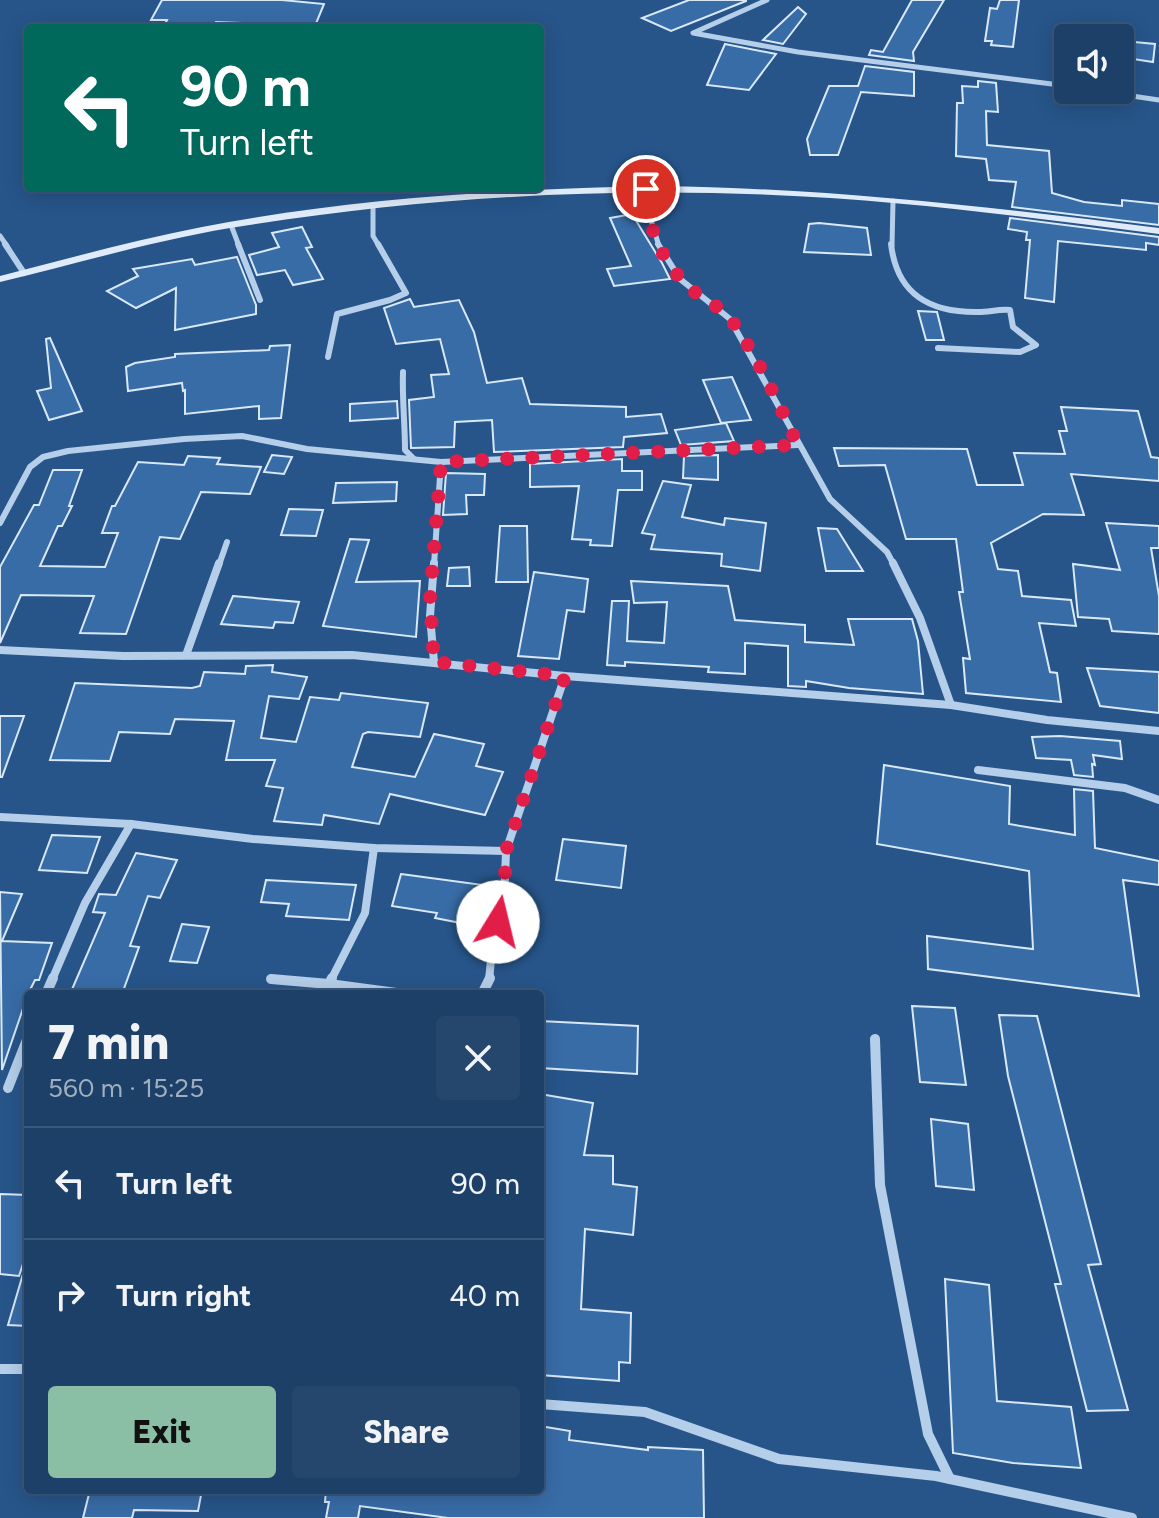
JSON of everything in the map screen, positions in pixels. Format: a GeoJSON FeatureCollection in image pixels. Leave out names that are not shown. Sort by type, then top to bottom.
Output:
{"type":"FeatureCollection","features":[{"type":"Feature","properties":{"kind":"main road"},"geometry":{"type":"LineString","coordinates":[[0,279],[117,248],[231,225],[373,205],[516,193],[721,190],[893,201],[1159,231]]}},
{"type":"Feature","properties":{"kind":"street"},"geometry":{"type":"LineString","coordinates":[[767,0],[693,33],[770,48],[1054,84]]}},
{"type":"Feature","properties":{"kind":"street"},"geometry":{"type":"LineString","coordinates":[[1134,96],[1159,100]]}},
{"type":"Feature","properties":{"kind":"street"},"geometry":{"type":"LineString","coordinates":[[646,189],[648,217],[657,247],[689,288],[717,305],[730,319],[755,358],[798,445],[830,499],[887,552],[920,618],[951,705]]}},
{"type":"Feature","properties":{"kind":"street"},"geometry":{"type":"LineString","coordinates":[[893,201],[890,237],[894,264],[905,287],[918,299],[945,308],[978,312],[996,308],[1010,310],[1013,327],[1036,345],[1020,352],[938,348]]}},
{"type":"Feature","properties":{"kind":"street"},"geometry":{"type":"LineString","coordinates":[[328,357],[337,314],[348,308],[396,299],[406,293],[373,236],[373,205]]}},
{"type":"Feature","properties":{"kind":"street"},"geometry":{"type":"LineString","coordinates":[[231,225],[260,300]]}},
{"type":"Feature","properties":{"kind":"street"},"geometry":{"type":"LineString","coordinates":[[0,236],[24,273]]}},
{"type":"Feature","properties":{"kind":"street"},"geometry":{"type":"LineString","coordinates":[[403,372],[401,408],[405,423],[405,450],[414,459]]}},
{"type":"Feature","properties":{"kind":"street"},"geometry":{"type":"LineString","coordinates":[[0,523],[30,467],[52,453],[242,436],[307,449],[441,462],[798,445]]}},
{"type":"Feature","properties":{"kind":"street"},"geometry":{"type":"LineString","coordinates":[[434,662],[430,616],[441,462]]}},
{"type":"Feature","properties":{"kind":"street"},"geometry":{"type":"LineString","coordinates":[[186,655],[227,542]]}},
{"type":"Feature","properties":{"kind":"street"},"geometry":{"type":"LineString","coordinates":[[0,650],[123,656],[352,655],[565,676],[951,705],[1047,720],[1159,731]]}},
{"type":"Feature","properties":{"kind":"street"},"geometry":{"type":"LineString","coordinates":[[484,990],[491,977],[493,940],[504,903],[506,851],[565,676]]}},
{"type":"Feature","properties":{"kind":"street"},"geometry":{"type":"LineString","coordinates":[[978,770],[1125,788],[1159,800]]}},
{"type":"Feature","properties":{"kind":"street"},"geometry":{"type":"LineString","coordinates":[[0,817],[131,824],[253,839],[374,848],[506,851]]}},
{"type":"Feature","properties":{"kind":"street"},"geometry":{"type":"LineString","coordinates":[[48,990],[85,903],[131,824]]}},
{"type":"Feature","properties":{"kind":"street"},"geometry":{"type":"LineString","coordinates":[[329,984],[365,913],[374,848]]}},
{"type":"Feature","properties":{"kind":"street"},"geometry":{"type":"LineString","coordinates":[[271,979],[374,990]]}},
{"type":"Feature","properties":{"kind":"street"},"geometry":{"type":"LineString","coordinates":[[875,1039],[883,1199],[928,1434],[950,1479]]}},
{"type":"Feature","properties":{"kind":"street"},"geometry":{"type":"LineString","coordinates":[[8,1088],[24,1047]]}},
{"type":"Feature","properties":{"kind":"street"},"geometry":{"type":"LineString","coordinates":[[0,1369],[24,1369]]}},
{"type":"Feature","properties":{"kind":"street"},"geometry":{"type":"LineString","coordinates":[[544,1404],[645,1412],[779,1459],[950,1479],[1132,1518]]}},
{"type":"Feature","properties":{"kind":"building"},"geometry":{"type":"Polygon","coordinates":[[[162,0],[282,0],[324,4],[316,24],[165,24],[167,20],[151,20],[162,0]]]}},
{"type":"Feature","properties":{"kind":"building"},"geometry":{"type":"Polygon","coordinates":[[[689,0],[746,1],[671,31],[642,18],[689,0]]]}},
{"type":"Feature","properties":{"kind":"building"},"geometry":{"type":"Polygon","coordinates":[[[912,0],[944,0],[913,52],[914,61],[869,55],[871,50],[883,52],[912,0]]]}},
{"type":"Feature","properties":{"kind":"building"},"geometry":{"type":"Polygon","coordinates":[[[1000,0],[1019,0],[1013,47],[991,45],[992,41],[985,41],[990,8],[997,9],[1000,0]]]}},
{"type":"Feature","properties":{"kind":"building"},"geometry":{"type":"Polygon","coordinates":[[[798,7],[806,14],[783,44],[763,40],[798,7]]]}},
{"type":"Feature","properties":{"kind":"building"},"geometry":{"type":"Polygon","coordinates":[[[1134,42],[1155,44],[1153,62],[1134,59],[1134,42]]]}},
{"type":"Feature","properties":{"kind":"building"},"geometry":{"type":"Polygon","coordinates":[[[725,44],[776,54],[749,90],[707,85],[725,44]]]}},
{"type":"Feature","properties":{"kind":"building"},"geometry":{"type":"Polygon","coordinates":[[[865,66],[914,72],[914,96],[861,92],[838,155],[810,155],[807,139],[829,86],[858,86],[865,66]]]}},
{"type":"Feature","properties":{"kind":"building"},"geometry":{"type":"Polygon","coordinates":[[[978,81],[996,83],[998,112],[986,111],[987,145],[1049,151],[1052,193],[1084,202],[1122,206],[1122,200],[1159,204],[1159,225],[1012,207],[1016,182],[989,180],[986,159],[956,156],[957,103],[963,103],[962,86],[978,87],[978,81]]]}},
{"type":"Feature","properties":{"kind":"building"},"geometry":{"type":"Polygon","coordinates":[[[632,214],[670,279],[614,286],[607,269],[631,266],[610,218],[632,214]]]}},
{"type":"Feature","properties":{"kind":"building"},"geometry":{"type":"Polygon","coordinates":[[[1010,218],[1159,237],[1159,245],[1146,243],[1146,250],[1058,241],[1054,302],[1025,298],[1030,240],[1026,240],[1027,232],[1008,229],[1010,218]]]}},
{"type":"Feature","properties":{"kind":"building"},"geometry":{"type":"Polygon","coordinates":[[[809,224],[867,228],[871,255],[804,252],[809,224]]]}},
{"type":"Feature","properties":{"kind":"building"},"geometry":{"type":"Polygon","coordinates":[[[302,227],[312,247],[306,248],[323,279],[293,285],[285,270],[257,275],[249,255],[279,247],[272,233],[302,227]]]}},
{"type":"Feature","properties":{"kind":"building"},"geometry":{"type":"Polygon","coordinates":[[[237,257],[256,305],[256,314],[175,330],[176,288],[136,308],[107,291],[138,276],[133,269],[192,259],[195,265],[237,257]]]}},
{"type":"Feature","properties":{"kind":"building"},"geometry":{"type":"Polygon","coordinates":[[[410,299],[414,307],[459,300],[474,332],[487,383],[522,378],[530,404],[626,407],[626,417],[661,414],[667,433],[624,437],[623,447],[494,452],[492,420],[455,422],[454,447],[411,448],[409,400],[434,397],[431,375],[449,374],[440,339],[396,344],[384,308],[410,299]]]}},
{"type":"Feature","properties":{"kind":"building"},"geometry":{"type":"Polygon","coordinates":[[[918,311],[937,312],[944,340],[926,340],[918,311]]]}},
{"type":"Feature","properties":{"kind":"building"},"geometry":{"type":"Polygon","coordinates":[[[50,338],[82,411],[49,420],[37,391],[51,388],[46,339],[50,338]]]}},
{"type":"Feature","properties":{"kind":"building"},"geometry":{"type":"Polygon","coordinates":[[[290,345],[281,418],[259,419],[259,406],[185,414],[182,383],[128,391],[126,367],[135,363],[175,357],[175,354],[269,350],[270,346],[290,345]]]}},
{"type":"Feature","properties":{"kind":"building"},"geometry":{"type":"Polygon","coordinates":[[[732,377],[751,420],[721,423],[703,380],[732,377]]]}},
{"type":"Feature","properties":{"kind":"building"},"geometry":{"type":"Polygon","coordinates":[[[397,401],[398,418],[350,421],[350,404],[397,401]]]}},
{"type":"Feature","properties":{"kind":"building"},"geometry":{"type":"Polygon","coordinates":[[[1061,407],[1138,411],[1151,457],[1159,458],[1159,481],[1071,474],[1084,515],[1043,514],[991,543],[998,569],[1018,571],[1022,596],[1071,600],[1076,626],[1039,623],[1050,672],[1057,673],[1061,702],[966,693],[963,658],[970,659],[959,592],[963,592],[956,539],[906,539],[885,465],[839,466],[834,448],[967,449],[977,485],[1023,485],[1014,453],[1065,454],[1059,431],[1067,431],[1061,407]]]}},
{"type":"Feature","properties":{"kind":"building"},"geometry":{"type":"Polygon","coordinates":[[[726,423],[734,441],[681,445],[675,430],[726,423]]]}},
{"type":"Feature","properties":{"kind":"building"},"geometry":{"type":"Polygon","coordinates":[[[272,455],[292,457],[284,474],[264,472],[272,455]]]}},
{"type":"Feature","properties":{"kind":"building"},"geometry":{"type":"Polygon","coordinates":[[[718,455],[718,480],[683,478],[684,456],[718,455]]]}},
{"type":"Feature","properties":{"kind":"building"},"geometry":{"type":"Polygon","coordinates":[[[188,456],[220,458],[217,464],[261,467],[250,494],[201,492],[180,539],[160,537],[126,634],[80,633],[94,596],[21,595],[0,643],[0,567],[34,505],[39,505],[53,470],[82,470],[69,506],[72,506],[62,526],[58,526],[40,566],[105,567],[118,533],[102,533],[112,506],[115,506],[138,462],[184,465],[188,456]]]}},
{"type":"Feature","properties":{"kind":"building"},"geometry":{"type":"Polygon","coordinates":[[[622,459],[622,471],[642,471],[642,490],[618,490],[612,546],[590,545],[591,540],[572,539],[579,486],[530,487],[530,464],[622,459]]]}},
{"type":"Feature","properties":{"kind":"building"},"geometry":{"type":"Polygon","coordinates":[[[446,473],[485,474],[484,495],[466,495],[467,514],[443,515],[446,473]]]}},
{"type":"Feature","properties":{"kind":"building"},"geometry":{"type":"Polygon","coordinates":[[[663,481],[691,485],[682,517],[724,525],[725,518],[766,523],[760,571],[721,566],[722,554],[651,549],[655,535],[642,533],[663,481]]]}},
{"type":"Feature","properties":{"kind":"building"},"geometry":{"type":"Polygon","coordinates":[[[397,482],[396,501],[333,503],[336,483],[397,482]]]}},
{"type":"Feature","properties":{"kind":"building"},"geometry":{"type":"Polygon","coordinates":[[[289,509],[323,510],[316,536],[281,535],[289,509]]]}},
{"type":"Feature","properties":{"kind":"building"},"geometry":{"type":"Polygon","coordinates":[[[1106,523],[1159,526],[1159,548],[1151,548],[1159,596],[1159,634],[1112,631],[1109,619],[1078,617],[1073,564],[1120,570],[1106,523]]]}},
{"type":"Feature","properties":{"kind":"building"},"geometry":{"type":"Polygon","coordinates":[[[500,526],[527,526],[528,582],[496,582],[500,526]]]}},
{"type":"Feature","properties":{"kind":"building"},"geometry":{"type":"Polygon","coordinates":[[[818,528],[837,529],[863,571],[826,571],[818,528]]]}},
{"type":"Feature","properties":{"kind":"building"},"geometry":{"type":"Polygon","coordinates":[[[350,539],[369,540],[356,582],[420,581],[416,637],[323,626],[350,539]]]}},
{"type":"Feature","properties":{"kind":"building"},"geometry":{"type":"Polygon","coordinates":[[[469,567],[470,586],[447,586],[449,568],[469,567]]]}},
{"type":"Feature","properties":{"kind":"building"},"geometry":{"type":"Polygon","coordinates":[[[534,572],[588,579],[584,612],[567,610],[559,659],[518,656],[534,572]]]}},
{"type":"Feature","properties":{"kind":"building"},"geometry":{"type":"Polygon","coordinates":[[[631,581],[728,586],[735,620],[805,625],[805,642],[854,645],[848,619],[912,619],[918,641],[923,694],[806,681],[806,687],[788,686],[788,646],[745,643],[745,674],[708,672],[709,667],[625,662],[625,666],[607,665],[612,601],[629,601],[627,641],[664,643],[667,602],[634,603],[631,581]]]}},
{"type":"Feature","properties":{"kind":"building"},"geometry":{"type":"Polygon","coordinates":[[[233,596],[299,602],[293,623],[275,622],[273,628],[221,624],[233,596]]]}},
{"type":"Feature","properties":{"kind":"building"},"geometry":{"type":"Polygon","coordinates":[[[273,665],[272,672],[307,677],[299,699],[269,696],[261,738],[296,742],[310,697],[339,700],[341,693],[428,703],[420,737],[363,734],[352,767],[415,777],[434,734],[484,744],[476,766],[503,772],[485,815],[390,794],[379,824],[324,815],[322,825],[274,821],[283,788],[266,786],[275,760],[226,760],[234,721],[175,719],[170,734],[119,732],[110,761],[50,760],[75,683],[192,688],[200,686],[204,672],[245,674],[246,666],[273,665]]]}},
{"type":"Feature","properties":{"kind":"building"},"geometry":{"type":"Polygon","coordinates":[[[1087,668],[1159,672],[1159,713],[1100,706],[1087,668]]]}},
{"type":"Feature","properties":{"kind":"building"},"geometry":{"type":"Polygon","coordinates":[[[0,716],[24,716],[2,777],[0,777],[0,716]]]}},
{"type":"Feature","properties":{"kind":"building"},"geometry":{"type":"Polygon","coordinates":[[[1032,737],[1120,741],[1122,759],[1093,755],[1093,777],[1074,775],[1071,760],[1036,758],[1032,737]]]}},
{"type":"Feature","properties":{"kind":"building"},"geometry":{"type":"Polygon","coordinates":[[[884,765],[1010,786],[1009,824],[1075,835],[1074,789],[1093,791],[1095,848],[1159,861],[1159,885],[1123,880],[1139,996],[928,969],[927,936],[1033,949],[1029,871],[877,844],[884,765]]]}},
{"type":"Feature","properties":{"kind":"building"},"geometry":{"type":"Polygon","coordinates":[[[52,835],[100,837],[87,873],[39,870],[52,835]]]}},
{"type":"Feature","properties":{"kind":"building"},"geometry":{"type":"Polygon","coordinates":[[[563,839],[626,846],[621,888],[556,880],[563,839]]]}},
{"type":"Feature","properties":{"kind":"building"},"geometry":{"type":"Polygon","coordinates":[[[136,853],[177,860],[160,898],[148,896],[130,946],[139,947],[123,990],[72,990],[105,913],[93,912],[99,894],[116,895],[136,853]]]}},
{"type":"Feature","properties":{"kind":"building"},"geometry":{"type":"Polygon","coordinates":[[[401,874],[483,885],[471,925],[435,918],[437,913],[392,906],[401,874]]]}},
{"type":"Feature","properties":{"kind":"building"},"geometry":{"type":"Polygon","coordinates":[[[266,880],[356,885],[349,920],[286,916],[289,904],[261,902],[266,880]]]}},
{"type":"Feature","properties":{"kind":"building"},"geometry":{"type":"Polygon","coordinates":[[[0,892],[22,894],[2,941],[52,943],[39,980],[35,980],[30,990],[24,990],[24,1006],[2,1070],[0,892]]]}},
{"type":"Feature","properties":{"kind":"building"},"geometry":{"type":"Polygon","coordinates":[[[182,924],[209,927],[197,963],[170,961],[182,924]]]}},
{"type":"Feature","properties":{"kind":"building"},"geometry":{"type":"Polygon","coordinates":[[[912,1006],[955,1008],[966,1085],[920,1082],[912,1006]]]}},
{"type":"Feature","properties":{"kind":"building"},"geometry":{"type":"Polygon","coordinates":[[[999,1015],[1037,1016],[1101,1264],[1088,1265],[1128,1410],[1087,1411],[1055,1284],[1061,1284],[1008,1076],[999,1015]]]}},
{"type":"Feature","properties":{"kind":"building"},"geometry":{"type":"Polygon","coordinates":[[[544,1021],[638,1026],[637,1074],[544,1068],[544,1021]]]}},
{"type":"Feature","properties":{"kind":"building"},"geometry":{"type":"Polygon","coordinates":[[[544,1095],[593,1103],[584,1155],[613,1156],[613,1184],[637,1187],[633,1235],[585,1229],[581,1309],[631,1313],[630,1363],[619,1362],[619,1381],[544,1375],[544,1095]]]}},
{"type":"Feature","properties":{"kind":"building"},"geometry":{"type":"Polygon","coordinates":[[[931,1119],[968,1124],[974,1190],[936,1186],[931,1119]]]}},
{"type":"Feature","properties":{"kind":"building"},"geometry":{"type":"Polygon","coordinates":[[[0,1194],[24,1195],[24,1261],[19,1276],[0,1274],[0,1194]]]}},
{"type":"Feature","properties":{"kind":"building"},"geometry":{"type":"Polygon","coordinates":[[[23,1274],[24,1274],[24,1326],[8,1325],[23,1274]]]}},
{"type":"Feature","properties":{"kind":"building"},"geometry":{"type":"Polygon","coordinates":[[[945,1279],[989,1285],[997,1401],[1071,1407],[1081,1468],[1013,1463],[953,1453],[945,1279]]]}},
{"type":"Feature","properties":{"kind":"building"},"geometry":{"type":"Polygon","coordinates":[[[544,1427],[570,1431],[569,1440],[648,1450],[648,1447],[703,1450],[704,1518],[448,1518],[360,1506],[358,1518],[326,1518],[329,1502],[325,1502],[326,1494],[544,1494],[544,1427]]]}},
{"type":"Feature","properties":{"kind":"building"},"geometry":{"type":"Polygon","coordinates":[[[89,1494],[201,1494],[198,1511],[134,1510],[132,1518],[83,1518],[89,1494]]]}},
{"type":"Feature","properties":{"kind":"route"},"geometry":{"type":"LineString","coordinates":[[498,922],[504,903],[506,851],[565,676],[434,662],[430,599],[441,462],[798,445],[755,358],[730,319],[717,305],[689,288],[657,247],[648,217],[646,189]]}}]}
